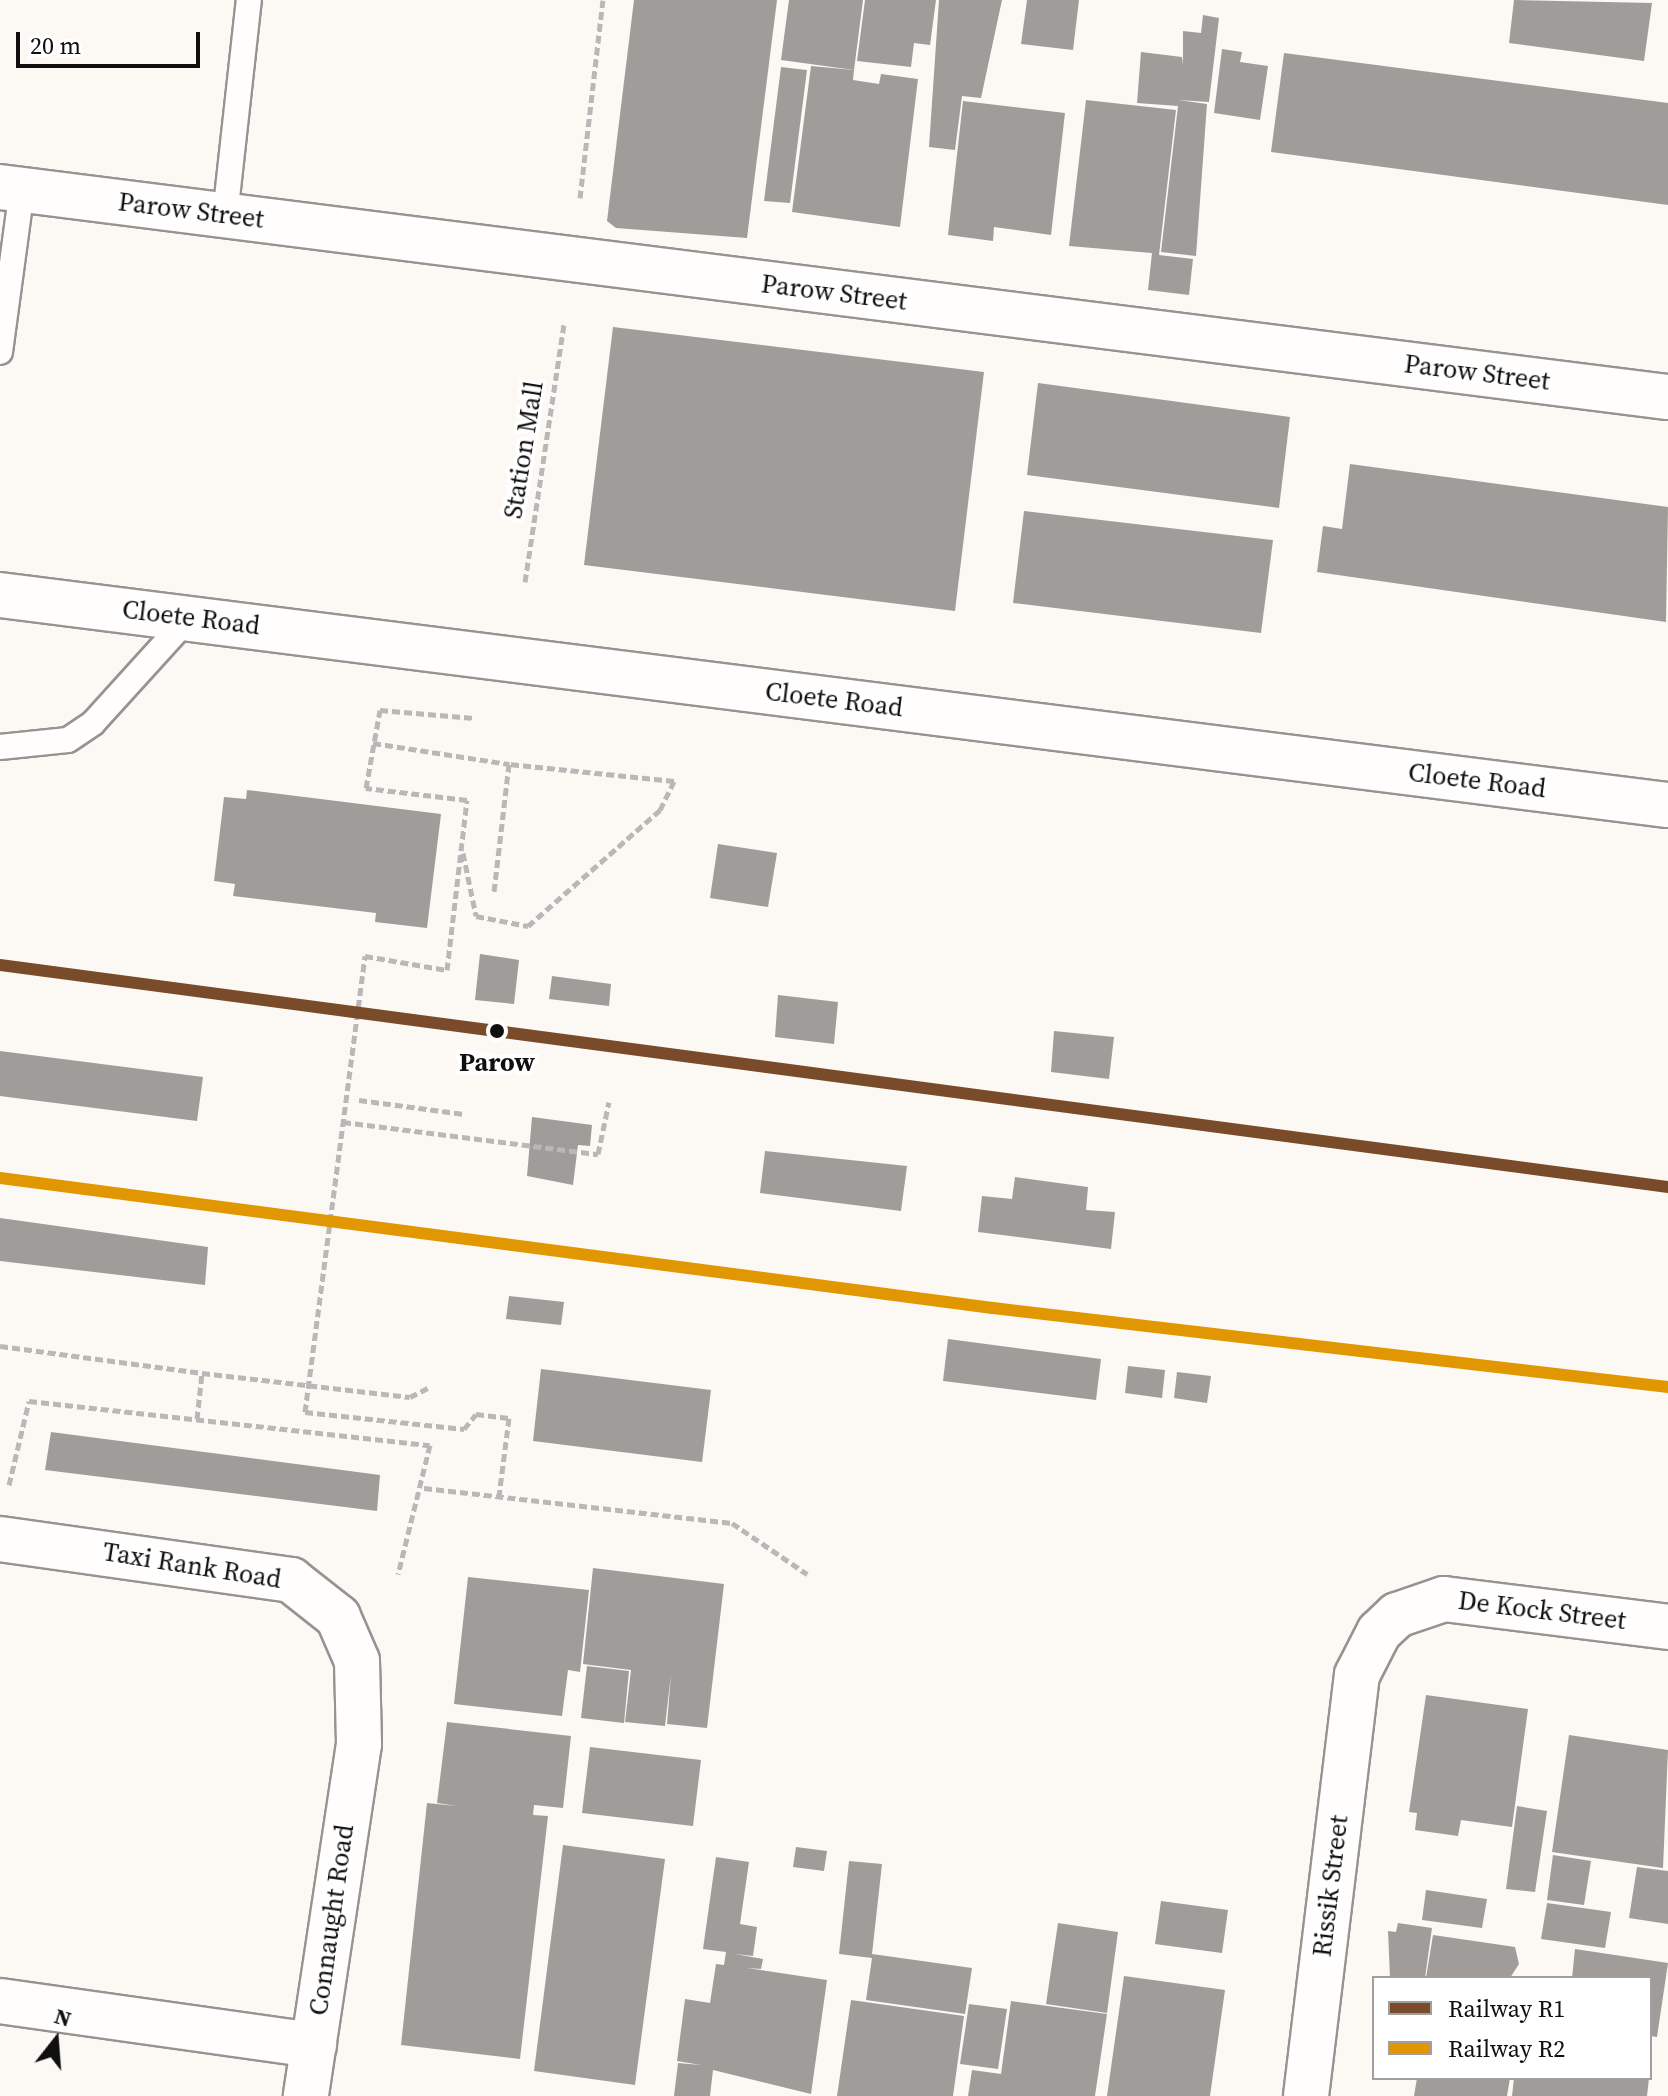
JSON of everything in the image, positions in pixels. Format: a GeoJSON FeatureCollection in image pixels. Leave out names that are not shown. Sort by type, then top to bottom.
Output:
{"type":"FeatureCollection","features":[{"type":"Feature","properties":{"kind":"street","name":"Parow Street"},"geometry":{"type":"LineString","coordinates":[[11,189],[1668,397]]}},
{"type":"Feature","properties":{"kind":"street","name":"Cloete Road"},"geometry":{"type":"LineString","coordinates":[[0,595],[1668,805]]}},
{"type":"Feature","properties":{"kind":"street","name":"Taxi Rank Road"},"geometry":{"type":"LineString","coordinates":[[0,1539],[291,1580],[338,1617],[357,1661],[359,1744]]}},
{"type":"Feature","properties":{"kind":"street","name":"De Kock Street"},"geometry":{"type":"LineString","coordinates":[[1357,1675],[1372,1640],[1397,1615],[1444,1599],[1668,1627]]}},
{"type":"Feature","properties":{"kind":"street","name":"Rissik Street"},"geometry":{"type":"LineString","coordinates":[[1306,2096],[1357,1675]]}},
{"type":"Feature","properties":{"kind":"street","name":"Connaught Road"},"geometry":{"type":"LineString","coordinates":[[306,2096],[359,1744]]}},
{"type":"Feature","properties":{"kind":"street"},"geometry":{"type":"LineString","coordinates":[[0,2001],[314,2045]]}},
{"type":"Feature","properties":{"kind":"lane"},"geometry":{"type":"LineString","coordinates":[[225,216],[249,0]]}},
{"type":"Feature","properties":{"kind":"lane"},"geometry":{"type":"LineString","coordinates":[[0,352],[11,189]]}},
{"type":"Feature","properties":{"kind":"lane"},"geometry":{"type":"LineString","coordinates":[[0,747],[68,740],[93,723],[189,617]]}},
{"type":"Feature","properties":{"kind":"path"},"geometry":{"type":"LineString","coordinates":[[580,198],[603,0]]}},
{"type":"Feature","properties":{"kind":"path","name":"Station Mall"},"geometry":{"type":"LineString","coordinates":[[525,582],[564,324]]}},
{"type":"Feature","properties":{"kind":"path"},"geometry":{"type":"LineString","coordinates":[[474,718],[380,710],[366,788],[467,800],[447,970],[365,956],[305,1412],[464,1429],[476,1414],[509,1418],[499,1497]]}},
{"type":"Feature","properties":{"kind":"path"},"geometry":{"type":"LineString","coordinates":[[373,743],[509,764],[674,781],[660,810],[528,926],[476,916],[461,849]]}},
{"type":"Feature","properties":{"kind":"path"},"geometry":{"type":"LineString","coordinates":[[494,892],[509,764]]}},
{"type":"Feature","properties":{"kind":"path"},"geometry":{"type":"LineString","coordinates":[[359,1100],[464,1114]]}},
{"type":"Feature","properties":{"kind":"path"},"geometry":{"type":"LineString","coordinates":[[343,1122],[598,1154],[609,1102]]}},
{"type":"Feature","properties":{"kind":"path"},"geometry":{"type":"LineString","coordinates":[[0,1346],[410,1397],[428,1388]]}},
{"type":"Feature","properties":{"kind":"path"},"geometry":{"type":"LineString","coordinates":[[197,1419],[202,1373]]}},
{"type":"Feature","properties":{"kind":"path"},"geometry":{"type":"LineString","coordinates":[[9,1488],[29,1401],[430,1445],[424,1488],[398,1574]]}},
{"type":"Feature","properties":{"kind":"path"},"geometry":{"type":"LineString","coordinates":[[424,1488],[732,1523],[807,1574]]}},
{"type":"Feature","properties":{"kind":"building"},"geometry":{"type":"Polygon","coordinates":[[[634,0],[777,0],[747,238],[616,228],[607,221],[634,0]]]}},
{"type":"Feature","properties":{"kind":"building"},"geometry":{"type":"Polygon","coordinates":[[[789,0],[863,0],[854,70],[781,60],[789,0]]]}},
{"type":"Feature","properties":{"kind":"building"},"geometry":{"type":"Polygon","coordinates":[[[865,0],[936,0],[930,45],[914,43],[911,67],[857,61],[865,0]]]}},
{"type":"Feature","properties":{"kind":"building"},"geometry":{"type":"Polygon","coordinates":[[[939,0],[1002,0],[981,98],[962,96],[955,150],[929,147],[939,0]]]}},
{"type":"Feature","properties":{"kind":"building"},"geometry":{"type":"Polygon","coordinates":[[[1027,0],[1079,0],[1073,50],[1021,44],[1027,0]]]}},
{"type":"Feature","properties":{"kind":"building"},"geometry":{"type":"Polygon","coordinates":[[[1514,0],[1652,3],[1644,61],[1509,43],[1514,0]]]}},
{"type":"Feature","properties":{"kind":"building"},"geometry":{"type":"Polygon","coordinates":[[[1203,15],[1219,18],[1209,102],[1178,100],[1207,104],[1196,256],[1161,252],[1178,106],[1137,103],[1141,52],[1182,57],[1183,65],[1183,31],[1201,33],[1203,15]]]}},
{"type":"Feature","properties":{"kind":"building"},"geometry":{"type":"Polygon","coordinates":[[[1222,49],[1242,52],[1240,62],[1268,66],[1260,120],[1214,113],[1222,49]]]}},
{"type":"Feature","properties":{"kind":"building"},"geometry":{"type":"Polygon","coordinates":[[[1284,53],[1668,103],[1668,205],[1271,152],[1284,53]]]}},
{"type":"Feature","properties":{"kind":"building"},"geometry":{"type":"Polygon","coordinates":[[[811,66],[854,70],[853,80],[879,84],[881,74],[918,79],[900,227],[792,212],[811,66]]]}},
{"type":"Feature","properties":{"kind":"building"},"geometry":{"type":"Polygon","coordinates":[[[781,67],[807,70],[790,203],[764,201],[781,67]]]}},
{"type":"Feature","properties":{"kind":"building"},"geometry":{"type":"Polygon","coordinates":[[[1086,100],[1176,110],[1159,255],[1193,259],[1189,295],[1148,290],[1152,253],[1069,246],[1086,100]]]}},
{"type":"Feature","properties":{"kind":"building"},"geometry":{"type":"Polygon","coordinates":[[[963,101],[1065,113],[1051,235],[994,227],[993,241],[948,235],[963,101]]]}},
{"type":"Feature","properties":{"kind":"building"},"geometry":{"type":"Polygon","coordinates":[[[613,327],[984,372],[955,611],[584,565],[613,327]]]}},
{"type":"Feature","properties":{"kind":"building"},"geometry":{"type":"Polygon","coordinates":[[[1038,383],[1290,417],[1279,508],[1027,475],[1038,383]]]}},
{"type":"Feature","properties":{"kind":"building"},"geometry":{"type":"Polygon","coordinates":[[[1350,464],[1668,507],[1666,622],[1317,572],[1323,526],[1342,529],[1350,464]]]}},
{"type":"Feature","properties":{"kind":"building"},"geometry":{"type":"Polygon","coordinates":[[[1024,511],[1273,540],[1261,633],[1013,603],[1024,511]]]}},
{"type":"Feature","properties":{"kind":"building"},"geometry":{"type":"Polygon","coordinates":[[[247,790],[441,814],[427,928],[375,922],[376,913],[233,896],[235,884],[214,881],[224,797],[246,799],[247,790]]]}},
{"type":"Feature","properties":{"kind":"building"},"geometry":{"type":"Polygon","coordinates":[[[718,844],[777,853],[768,907],[710,898],[718,844]]]}},
{"type":"Feature","properties":{"kind":"building"},"geometry":{"type":"Polygon","coordinates":[[[480,954],[519,960],[514,1004],[475,1000],[480,954]]]}},
{"type":"Feature","properties":{"kind":"building"},"geometry":{"type":"Polygon","coordinates":[[[552,976],[611,984],[609,1006],[549,999],[552,976]]]}},
{"type":"Feature","properties":{"kind":"building"},"geometry":{"type":"Polygon","coordinates":[[[778,995],[838,1002],[834,1044],[775,1037],[778,995]]]}},
{"type":"Feature","properties":{"kind":"building"},"geometry":{"type":"Polygon","coordinates":[[[1054,1031],[1114,1037],[1109,1079],[1051,1072],[1054,1031]]]}},
{"type":"Feature","properties":{"kind":"building"},"geometry":{"type":"Polygon","coordinates":[[[0,1051],[203,1077],[197,1121],[0,1096],[0,1051]]]}},
{"type":"Feature","properties":{"kind":"building"},"geometry":{"type":"Polygon","coordinates":[[[532,1117],[592,1125],[590,1146],[578,1145],[573,1185],[527,1176],[532,1117]]]}},
{"type":"Feature","properties":{"kind":"building"},"geometry":{"type":"Polygon","coordinates":[[[765,1151],[907,1166],[901,1211],[760,1193],[765,1151]]]}},
{"type":"Feature","properties":{"kind":"building"},"geometry":{"type":"Polygon","coordinates":[[[1015,1177],[1088,1187],[1086,1210],[1115,1212],[1111,1249],[978,1232],[982,1196],[1012,1199],[1015,1177]]]}},
{"type":"Feature","properties":{"kind":"building"},"geometry":{"type":"Polygon","coordinates":[[[0,1218],[208,1247],[205,1285],[0,1261],[0,1218]]]}},
{"type":"Feature","properties":{"kind":"building"},"geometry":{"type":"Polygon","coordinates":[[[509,1296],[564,1302],[561,1325],[506,1319],[509,1296]]]}},
{"type":"Feature","properties":{"kind":"building"},"geometry":{"type":"Polygon","coordinates":[[[948,1339],[1101,1359],[1096,1400],[943,1381],[948,1339]]]}},
{"type":"Feature","properties":{"kind":"building"},"geometry":{"type":"Polygon","coordinates":[[[1128,1366],[1165,1370],[1162,1398],[1125,1393],[1128,1366]]]}},
{"type":"Feature","properties":{"kind":"building"},"geometry":{"type":"Polygon","coordinates":[[[541,1369],[711,1390],[702,1462],[533,1441],[541,1369]]]}},
{"type":"Feature","properties":{"kind":"building"},"geometry":{"type":"Polygon","coordinates":[[[1177,1372],[1211,1376],[1207,1403],[1174,1398],[1177,1372]]]}},
{"type":"Feature","properties":{"kind":"building"},"geometry":{"type":"Polygon","coordinates":[[[51,1432],[380,1475],[377,1511],[45,1470],[51,1432]]]}},
{"type":"Feature","properties":{"kind":"building"},"geometry":{"type":"Polygon","coordinates":[[[593,1568],[724,1584],[707,1728],[667,1724],[671,1674],[665,1726],[625,1722],[631,1670],[583,1664],[593,1568]]]}},
{"type":"Feature","properties":{"kind":"building"},"geometry":{"type":"Polygon","coordinates":[[[468,1577],[589,1590],[580,1672],[568,1670],[562,1716],[454,1704],[468,1577]]]}},
{"type":"Feature","properties":{"kind":"building"},"geometry":{"type":"Polygon","coordinates":[[[587,1666],[629,1671],[624,1723],[581,1718],[587,1666]]]}},
{"type":"Feature","properties":{"kind":"building"},"geometry":{"type":"Polygon","coordinates":[[[1426,1695],[1528,1709],[1512,1827],[1461,1820],[1458,1836],[1415,1830],[1417,1813],[1409,1812],[1426,1695]]]}},
{"type":"Feature","properties":{"kind":"building"},"geometry":{"type":"Polygon","coordinates":[[[447,1722],[571,1736],[563,1808],[534,1805],[533,1815],[548,1816],[520,2059],[401,2045],[427,1803],[457,1806],[437,1803],[447,1722]]]}},
{"type":"Feature","properties":{"kind":"building"},"geometry":{"type":"Polygon","coordinates":[[[1569,1735],[1668,1750],[1663,1868],[1552,1852],[1569,1735]]]}},
{"type":"Feature","properties":{"kind":"building"},"geometry":{"type":"Polygon","coordinates":[[[590,1747],[701,1760],[693,1826],[582,1813],[590,1747]]]}},
{"type":"Feature","properties":{"kind":"building"},"geometry":{"type":"Polygon","coordinates":[[[1517,1806],[1547,1811],[1535,1892],[1506,1889],[1517,1806]]]}},
{"type":"Feature","properties":{"kind":"building"},"geometry":{"type":"Polygon","coordinates":[[[563,1845],[665,1859],[635,2085],[534,2071],[563,1845]]]}},
{"type":"Feature","properties":{"kind":"building"},"geometry":{"type":"Polygon","coordinates":[[[796,1847],[827,1851],[824,1871],[793,1867],[796,1847]]]}},
{"type":"Feature","properties":{"kind":"building"},"geometry":{"type":"Polygon","coordinates":[[[1553,1855],[1591,1861],[1584,1905],[1547,1900],[1553,1855]]]}},
{"type":"Feature","properties":{"kind":"building"},"geometry":{"type":"Polygon","coordinates":[[[716,1857],[749,1862],[740,1924],[757,1927],[753,1956],[735,1954],[763,1959],[761,1969],[747,1968],[827,1980],[811,2094],[713,2070],[710,2096],[674,2096],[678,2063],[701,2065],[677,2061],[685,1999],[710,2003],[716,1964],[724,1965],[726,1952],[703,1949],[716,1857]]]}},
{"type":"Feature","properties":{"kind":"building"},"geometry":{"type":"Polygon","coordinates":[[[849,1861],[882,1864],[872,1954],[972,1968],[965,2014],[866,2000],[872,1958],[839,1954],[849,1861]]]}},
{"type":"Feature","properties":{"kind":"building"},"geometry":{"type":"Polygon","coordinates":[[[1637,1867],[1668,1871],[1668,1924],[1629,1918],[1637,1867]]]}},
{"type":"Feature","properties":{"kind":"building"},"geometry":{"type":"Polygon","coordinates":[[[1426,1890],[1487,1899],[1482,1928],[1422,1920],[1426,1890]]]}},
{"type":"Feature","properties":{"kind":"building"},"geometry":{"type":"Polygon","coordinates":[[[1161,1901],[1228,1910],[1222,1953],[1155,1944],[1161,1901]]]}},
{"type":"Feature","properties":{"kind":"building"},"geometry":{"type":"Polygon","coordinates":[[[1547,1903],[1611,1912],[1605,1948],[1541,1939],[1547,1903]]]}},
{"type":"Feature","properties":{"kind":"building"},"geometry":{"type":"Polygon","coordinates":[[[1058,1923],[1118,1932],[1107,2013],[1046,2004],[1058,1923]]]}},
{"type":"Feature","properties":{"kind":"building"},"geometry":{"type":"Polygon","coordinates":[[[1398,1923],[1432,1928],[1425,1976],[1390,1976],[1388,1931],[1396,1932],[1398,1923]]]}},
{"type":"Feature","properties":{"kind":"building"},"geometry":{"type":"Polygon","coordinates":[[[1433,1935],[1515,1947],[1519,1964],[1511,1976],[1426,1976],[1433,1935]]]}},
{"type":"Feature","properties":{"kind":"building"},"geometry":{"type":"Polygon","coordinates":[[[1575,1949],[1668,1963],[1657,2037],[1652,2036],[1652,1976],[1572,1976],[1575,1949]]]}},
{"type":"Feature","properties":{"kind":"building"},"geometry":{"type":"Polygon","coordinates":[[[1124,1976],[1225,1990],[1210,2096],[1107,2096],[1124,1976]]]}},
{"type":"Feature","properties":{"kind":"building"},"geometry":{"type":"Polygon","coordinates":[[[851,2000],[964,2016],[953,2096],[837,2096],[851,2000]]]}},
{"type":"Feature","properties":{"kind":"building"},"geometry":{"type":"Polygon","coordinates":[[[1011,2001],[1107,2014],[1095,2096],[968,2096],[972,2070],[1001,2074],[1011,2001]]]}},
{"type":"Feature","properties":{"kind":"building"},"geometry":{"type":"Polygon","coordinates":[[[969,2004],[1007,2009],[998,2069],[960,2064],[969,2004]]]}},
{"type":"Feature","properties":{"kind":"building"},"geometry":{"type":"Polygon","coordinates":[[[1417,2080],[1510,2080],[1507,2096],[1414,2096],[1417,2080]]]}},
{"type":"Feature","properties":{"kind":"building"},"geometry":{"type":"Polygon","coordinates":[[[1514,2080],[1649,2080],[1647,2096],[1512,2096],[1514,2080]]]}},
{"type":"Feature","properties":{"kind":"rail line","name":"R1"},"geometry":{"type":"LineString","coordinates":[[0,965],[1668,1187]]}},
{"type":"Feature","properties":{"kind":"rail line","name":"R2"},"geometry":{"type":"LineString","coordinates":[[0,1178],[993,1308],[1668,1387]]}},
{"type":"Feature","properties":{"kind":"place","name":"Parow"},"geometry":{"type":"Point","coordinates":[497,1031]}}]}
